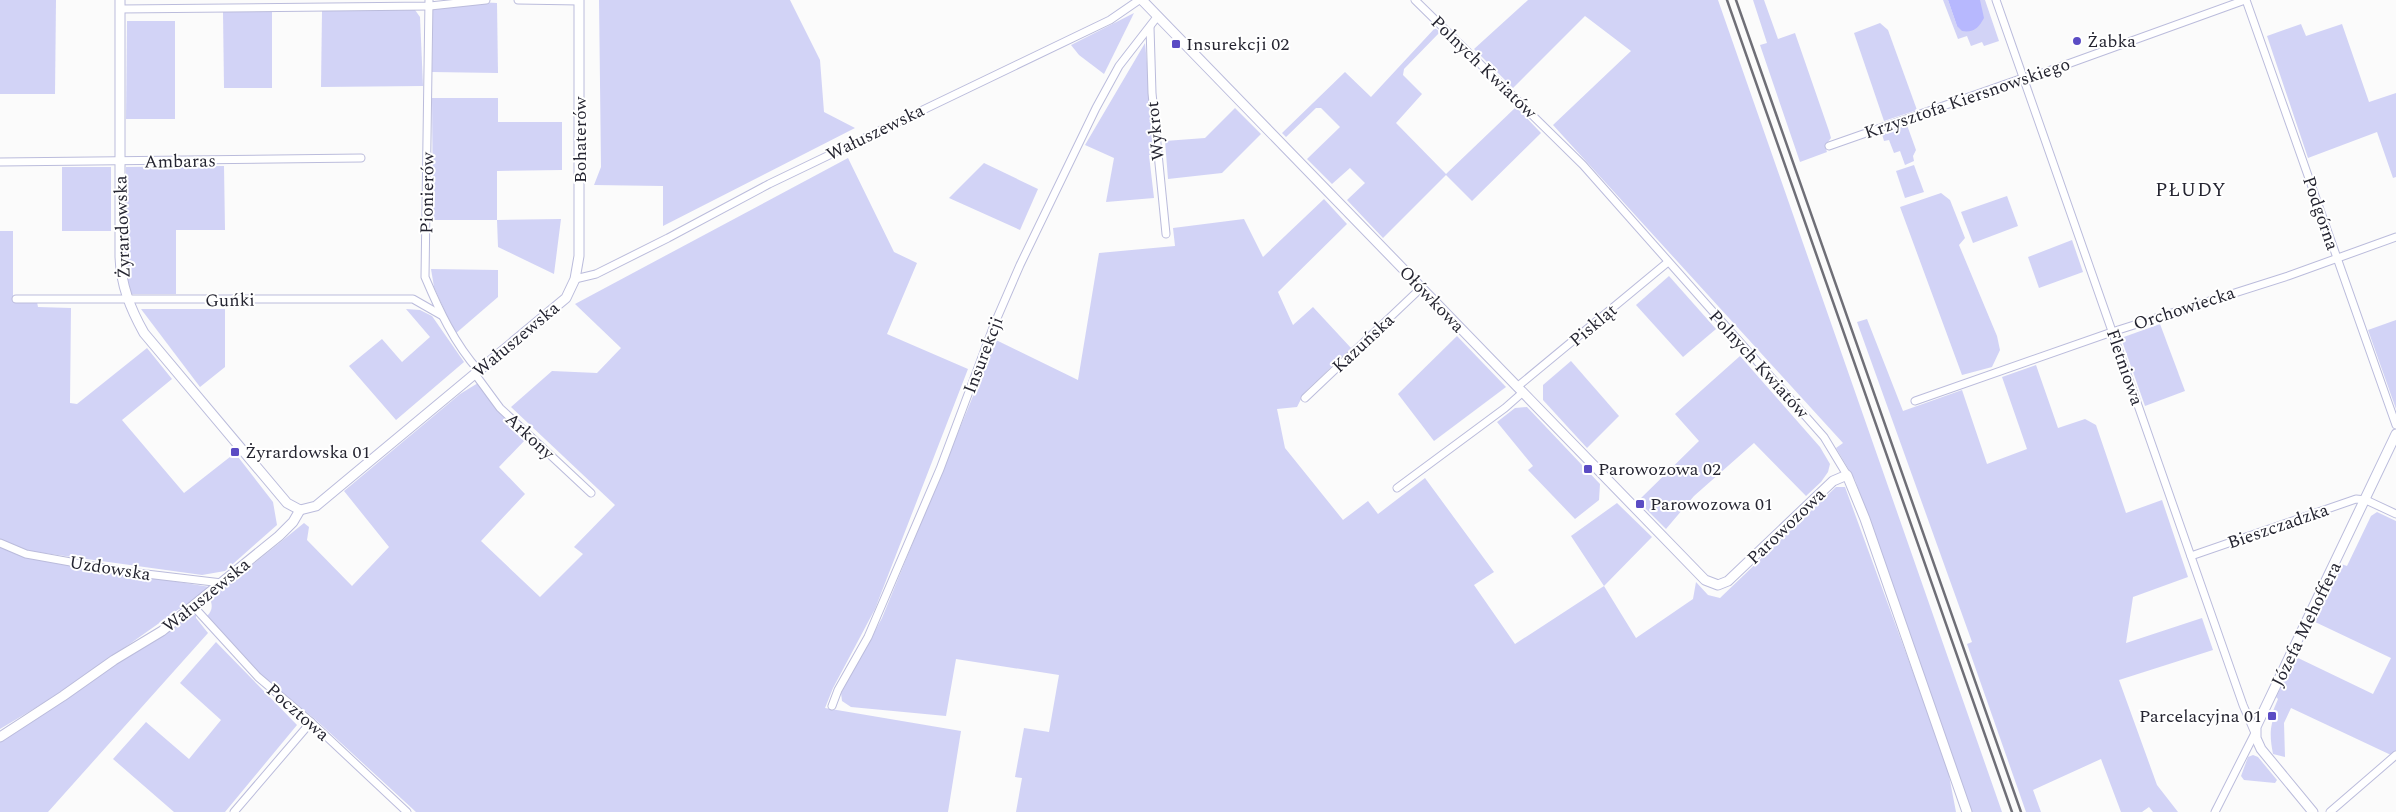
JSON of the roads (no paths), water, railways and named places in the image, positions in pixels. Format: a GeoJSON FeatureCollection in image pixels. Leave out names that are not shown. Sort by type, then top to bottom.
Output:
{"type":"FeatureCollection","features":[{"type":"Feature","properties":{"kind":"street"},"geometry":{"type":"LineString","coordinates":[[120,4],[430,3],[486,0]]}},
{"type":"Feature","properties":{"kind":"street"},"geometry":{"type":"LineString","coordinates":[[518,0],[579,1]]}},
{"type":"Feature","properties":{"kind":"street","name":"Polnych Kwiatów"},"geometry":{"type":"LineString","coordinates":[[1415,0],[1583,165],[1824,437],[1847,475],[1865,519],[1967,812]]}},
{"type":"Feature","properties":{"kind":"street","name":"Fletniowa"},"geometry":{"type":"LineString","coordinates":[[1996,0],[2243,705],[2255,733]]}},
{"type":"Feature","properties":{"kind":"street","name":"Krzysztofa Kiersnowskiego"},"geometry":{"type":"LineString","coordinates":[[1829,146],[2023,78],[2040,74],[2245,0]]}},
{"type":"Feature","properties":{"kind":"street","name":"Podgórna"},"geometry":{"type":"LineString","coordinates":[[2245,0],[2396,425]]}},
{"type":"Feature","properties":{"kind":"street","name":"Bohaterów"},"geometry":{"type":"LineString","coordinates":[[575,279],[580,256],[579,1]]}},
{"type":"Feature","properties":{"kind":"street","name":"Wałuszewska"},"geometry":{"type":"LineString","coordinates":[[0,737],[114,660],[162,631],[194,607],[286,529],[300,510],[316,506],[566,298],[575,279],[596,274],[768,184],[1146,2]]}},
{"type":"Feature","properties":{"kind":"street","name":"Ołówkowa"},"geometry":{"type":"LineString","coordinates":[[1146,2],[1157,17],[1705,580],[1718,585],[1728,581]]}},
{"type":"Feature","properties":{"kind":"street","name":"Pionierów"},"geometry":{"type":"LineString","coordinates":[[430,3],[425,277],[441,315],[477,372]]}},
{"type":"Feature","properties":{"kind":"street","name":"Żyrardowska"},"geometry":{"type":"LineString","coordinates":[[120,4],[120,268],[128,301],[144,333],[287,503],[300,510]]}},
{"type":"Feature","properties":{"kind":"street","name":"Insurekcji"},"geometry":{"type":"LineString","coordinates":[[832,706],[838,690],[868,637],[940,469],[994,325],[1020,265],[1119,66],[1157,17]]}},
{"type":"Feature","properties":{"kind":"street","name":"Wykrot"},"geometry":{"type":"LineString","coordinates":[[1150,27],[1151,86],[1166,234]]}},
{"type":"Feature","properties":{"kind":"street","name":"Ambaras"},"geometry":{"type":"LineString","coordinates":[[0,162],[361,158]]}},
{"type":"Feature","properties":{"kind":"street","name":"Orchowiecka"},"geometry":{"type":"LineString","coordinates":[[1915,400],[2112,332],[2337,259],[2396,237]]}},
{"type":"Feature","properties":{"kind":"street","name":"Piskląt"},"geometry":{"type":"LineString","coordinates":[[1396,488],[1506,408],[1519,390],[1668,262]]}},
{"type":"Feature","properties":{"kind":"street","name":"Kazuńska"},"geometry":{"type":"LineString","coordinates":[[1305,398],[1421,288]]}},
{"type":"Feature","properties":{"kind":"street","name":"Guńki"},"geometry":{"type":"LineString","coordinates":[[16,299],[128,301],[413,300],[441,315]]}},
{"type":"Feature","properties":{"kind":"street","name":"Arkony"},"geometry":{"type":"LineString","coordinates":[[477,372],[500,408],[591,493]]}},
{"type":"Feature","properties":{"kind":"street","name":"Józefa Mehoffera"},"geometry":{"type":"LineString","coordinates":[[2214,812],[2255,733],[2259,720],[2396,434]]}},
{"type":"Feature","properties":{"kind":"street","name":"Parowozowa"},"geometry":{"type":"LineString","coordinates":[[1728,581],[1833,481],[1847,475]]}},
{"type":"Feature","properties":{"kind":"street","name":"Bieszczadzka"},"geometry":{"type":"LineString","coordinates":[[2191,556],[2356,499],[2366,500]]}},
{"type":"Feature","properties":{"kind":"street"},"geometry":{"type":"LineString","coordinates":[[2366,500],[2396,514]]}},
{"type":"Feature","properties":{"kind":"street","name":"Uzdowska"},"geometry":{"type":"LineString","coordinates":[[0,543],[26,554],[121,570],[222,583]]}},
{"type":"Feature","properties":{"kind":"street","name":"Pocztowa"},"geometry":{"type":"LineString","coordinates":[[194,607],[258,677],[311,722],[407,812]]}},
{"type":"Feature","properties":{"kind":"street"},"geometry":{"type":"LineString","coordinates":[[234,812],[311,722]]}},
{"type":"Feature","properties":{"kind":"street"},"geometry":{"type":"LineString","coordinates":[[2255,733],[2261,750],[2313,812]]}},
{"type":"Feature","properties":{"kind":"street"},"geometry":{"type":"LineString","coordinates":[[2330,812],[2396,755]]}},
{"type":"Feature","properties":{"kind":"water"},"geometry":{"type":"Polygon","coordinates":[[[1948,0],[1980,0],[1984,18],[1976,29],[1962,31],[1957,26],[1948,0]]]}},
{"type":"Feature","properties":{"kind":"railway"},"geometry":{"type":"LineString","coordinates":[[1727,0],[2012,812]]}},
{"type":"Feature","properties":{"kind":"railway"},"geometry":{"type":"LineString","coordinates":[[1736,0],[2021,812]]}},
{"type":"Feature","properties":{"kind":"place","name":"Żabka"},"geometry":{"type":"Point","coordinates":[2077,41]}},
{"type":"Feature","properties":{"kind":"place","name":"Insurekcji 02"},"geometry":{"type":"Point","coordinates":[1176,44]}},
{"type":"Feature","properties":{"kind":"place","name":"Żyrardowska 01"},"geometry":{"type":"Point","coordinates":[235,452]}},
{"type":"Feature","properties":{"kind":"place","name":"Parowozowa 02"},"geometry":{"type":"Point","coordinates":[1588,469]}},
{"type":"Feature","properties":{"kind":"place","name":"Parowozowa 01"},"geometry":{"type":"Point","coordinates":[1640,504]}},
{"type":"Feature","properties":{"kind":"place","name":"Parcelacyjna 01"},"geometry":{"type":"Point","coordinates":[2272,716]}},
{"type":"Feature","properties":{"kind":"district","name":"PŁUDY"},"geometry":{"type":"Point","coordinates":[2191,189]}}]}
